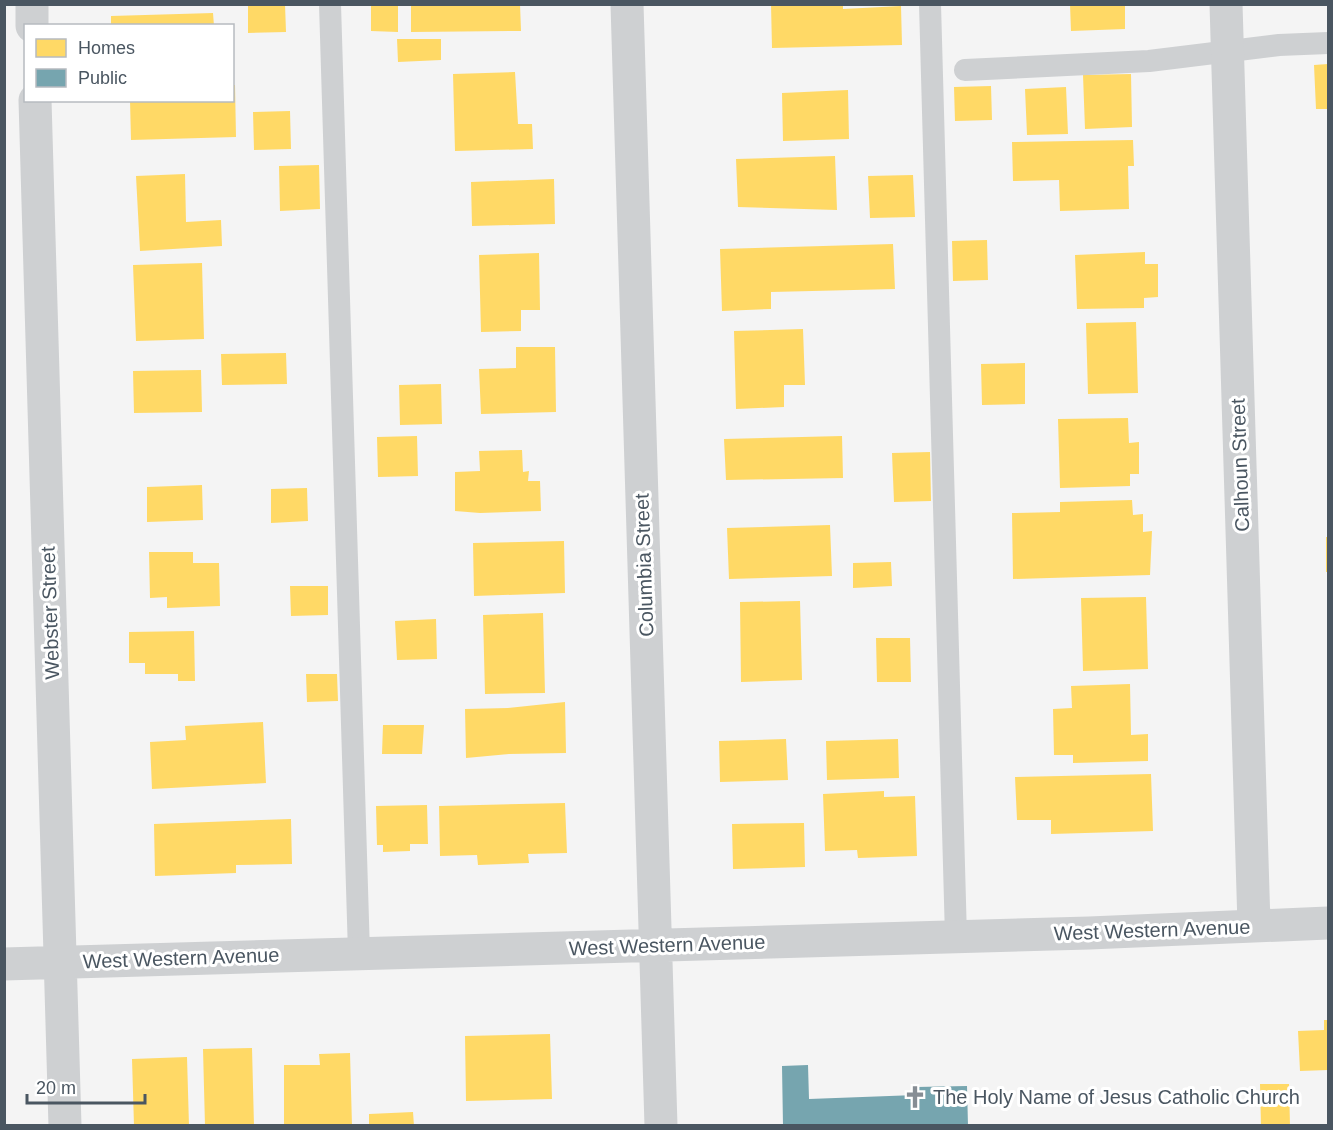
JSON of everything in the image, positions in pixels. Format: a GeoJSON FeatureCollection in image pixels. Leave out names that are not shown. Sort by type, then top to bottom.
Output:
{"type":"FeatureCollection","features":[{"type":"Feature","properties":{"kind":"street"},"geometry":{"type":"LineString","coordinates":[[32,4],[32,24]]}},
{"type":"Feature","properties":{"kind":"street","name":"Columbia Street"},"geometry":{"type":"LineString","coordinates":[[627,4],[661,1125]]}},
{"type":"Feature","properties":{"kind":"street","name":"Calhoun Street"},"geometry":{"type":"LineString","coordinates":[[1226,4],[1254,925]]}},
{"type":"Feature","properties":{"kind":"street","name":"Webster Street"},"geometry":{"type":"LineString","coordinates":[[35,102],[65,1125]]}},
{"type":"Feature","properties":{"kind":"street","name":"West Western Avenue"},"geometry":{"type":"LineString","coordinates":[[4,964],[956,937],[1329,923]]}},
{"type":"Feature","properties":{"kind":"lane"},"geometry":{"type":"LineString","coordinates":[[330,4],[359,953]]}},
{"type":"Feature","properties":{"kind":"lane"},"geometry":{"type":"LineString","coordinates":[[930,4],[956,937]]}},
{"type":"Feature","properties":{"kind":"lane"},"geometry":{"type":"LineString","coordinates":[[965,70],[1149,61],[1279,45],[1329,43]]}},
{"type":"Feature","properties":{"kind":"building: Homes"},"geometry":{"type":"Polygon","coordinates":[[[248,4],[285,4],[286,32],[248,33],[248,4]]]}},
{"type":"Feature","properties":{"kind":"building: Homes"},"geometry":{"type":"Polygon","coordinates":[[[371,4],[398,4],[398,32],[371,31],[371,4]]]}},
{"type":"Feature","properties":{"kind":"building: Homes"},"geometry":{"type":"Polygon","coordinates":[[[411,4],[520,4],[521,31],[411,32],[411,4]]]}},
{"type":"Feature","properties":{"kind":"building: Homes"},"geometry":{"type":"Polygon","coordinates":[[[771,4],[843,4],[843,9],[901,6],[902,45],[772,48],[771,4]]]}},
{"type":"Feature","properties":{"kind":"building: Homes"},"geometry":{"type":"Polygon","coordinates":[[[1070,4],[1125,4],[1125,29],[1071,31],[1070,4]]]}},
{"type":"Feature","properties":{"kind":"building: Homes"},"geometry":{"type":"Polygon","coordinates":[[[213,13],[214,24],[111,24],[111,16],[213,13]]]}},
{"type":"Feature","properties":{"kind":"building: Homes"},"geometry":{"type":"Polygon","coordinates":[[[397,39],[441,39],[441,60],[398,62],[397,39]]]}},
{"type":"Feature","properties":{"kind":"building: Homes"},"geometry":{"type":"Polygon","coordinates":[[[1328,64],[1328,109],[1316,109],[1314,65],[1328,64]]]}},
{"type":"Feature","properties":{"kind":"building: Homes"},"geometry":{"type":"Polygon","coordinates":[[[515,72],[518,124],[532,124],[533,149],[455,151],[453,74],[515,72]]]}},
{"type":"Feature","properties":{"kind":"building: Homes"},"geometry":{"type":"Polygon","coordinates":[[[1131,74],[1132,127],[1085,129],[1083,75],[1131,74]]]}},
{"type":"Feature","properties":{"kind":"building: Homes"},"geometry":{"type":"Polygon","coordinates":[[[235,85],[236,137],[131,140],[130,102],[234,102],[235,85]]]}},
{"type":"Feature","properties":{"kind":"building: Homes"},"geometry":{"type":"Polygon","coordinates":[[[991,86],[992,120],[955,121],[954,87],[991,86]]]}},
{"type":"Feature","properties":{"kind":"building: Homes"},"geometry":{"type":"Polygon","coordinates":[[[1066,87],[1068,134],[1027,135],[1025,89],[1066,87]]]}},
{"type":"Feature","properties":{"kind":"building: Homes"},"geometry":{"type":"Polygon","coordinates":[[[848,90],[849,139],[783,141],[782,93],[848,90]]]}},
{"type":"Feature","properties":{"kind":"building: Homes"},"geometry":{"type":"Polygon","coordinates":[[[290,111],[291,149],[254,150],[253,112],[290,111]]]}},
{"type":"Feature","properties":{"kind":"building: Homes"},"geometry":{"type":"Polygon","coordinates":[[[1133,140],[1134,166],[1128,166],[1129,209],[1060,211],[1059,180],[1013,181],[1012,142],[1133,140]]]}},
{"type":"Feature","properties":{"kind":"building: Homes"},"geometry":{"type":"Polygon","coordinates":[[[835,156],[837,210],[738,207],[736,159],[835,156]]]}},
{"type":"Feature","properties":{"kind":"building: Homes"},"geometry":{"type":"Polygon","coordinates":[[[319,165],[320,209],[280,211],[279,166],[319,165]]]}},
{"type":"Feature","properties":{"kind":"building: Homes"},"geometry":{"type":"Polygon","coordinates":[[[185,174],[186,222],[221,220],[222,246],[140,251],[136,176],[185,174]]]}},
{"type":"Feature","properties":{"kind":"building: Homes"},"geometry":{"type":"Polygon","coordinates":[[[913,175],[915,217],[870,218],[868,176],[913,175]]]}},
{"type":"Feature","properties":{"kind":"building: Homes"},"geometry":{"type":"Polygon","coordinates":[[[554,179],[555,224],[472,226],[471,182],[554,179]]]}},
{"type":"Feature","properties":{"kind":"building: Homes"},"geometry":{"type":"Polygon","coordinates":[[[987,240],[988,280],[953,281],[952,241],[987,240]]]}},
{"type":"Feature","properties":{"kind":"building: Homes"},"geometry":{"type":"Polygon","coordinates":[[[893,244],[895,289],[771,292],[771,309],[722,311],[720,249],[893,244]]]}},
{"type":"Feature","properties":{"kind":"building: Homes"},"geometry":{"type":"Polygon","coordinates":[[[1145,252],[1145,264],[1158,264],[1158,297],[1144,298],[1144,308],[1077,309],[1075,255],[1145,252]]]}},
{"type":"Feature","properties":{"kind":"building: Homes"},"geometry":{"type":"Polygon","coordinates":[[[539,253],[540,310],[521,310],[521,331],[481,332],[479,255],[539,253]]]}},
{"type":"Feature","properties":{"kind":"building: Homes"},"geometry":{"type":"Polygon","coordinates":[[[202,263],[204,339],[136,341],[133,265],[202,263]]]}},
{"type":"Feature","properties":{"kind":"building: Homes"},"geometry":{"type":"Polygon","coordinates":[[[1136,322],[1138,393],[1088,394],[1086,323],[1136,322]]]}},
{"type":"Feature","properties":{"kind":"building: Homes"},"geometry":{"type":"Polygon","coordinates":[[[803,329],[805,385],[784,385],[784,407],[736,409],[734,331],[803,329]]]}},
{"type":"Feature","properties":{"kind":"building: Homes"},"geometry":{"type":"Polygon","coordinates":[[[516,347],[555,347],[556,412],[481,414],[479,369],[516,368],[516,347]]]}},
{"type":"Feature","properties":{"kind":"building: Homes"},"geometry":{"type":"Polygon","coordinates":[[[286,353],[287,384],[222,385],[221,354],[286,353]]]}},
{"type":"Feature","properties":{"kind":"building: Homes"},"geometry":{"type":"Polygon","coordinates":[[[1025,363],[1025,404],[982,405],[981,364],[1025,363]]]}},
{"type":"Feature","properties":{"kind":"building: Homes"},"geometry":{"type":"Polygon","coordinates":[[[201,370],[202,412],[134,413],[133,371],[201,370]]]}},
{"type":"Feature","properties":{"kind":"building: Homes"},"geometry":{"type":"Polygon","coordinates":[[[441,384],[442,424],[400,425],[399,385],[441,384]]]}},
{"type":"Feature","properties":{"kind":"building: Homes"},"geometry":{"type":"Polygon","coordinates":[[[1128,418],[1129,443],[1139,442],[1139,474],[1130,474],[1130,486],[1060,488],[1058,419],[1128,418]]]}},
{"type":"Feature","properties":{"kind":"building: Homes"},"geometry":{"type":"Polygon","coordinates":[[[417,436],[418,476],[378,477],[377,437],[417,436]]]}},
{"type":"Feature","properties":{"kind":"building: Homes"},"geometry":{"type":"Polygon","coordinates":[[[842,436],[843,478],[726,480],[724,439],[842,436]]]}},
{"type":"Feature","properties":{"kind":"building: Homes"},"geometry":{"type":"Polygon","coordinates":[[[522,450],[523,472],[529,471],[528,481],[540,481],[541,511],[480,513],[455,511],[455,472],[480,471],[479,451],[522,450]]]}},
{"type":"Feature","properties":{"kind":"building: Homes"},"geometry":{"type":"Polygon","coordinates":[[[930,452],[931,501],[894,502],[892,453],[930,452]]]}},
{"type":"Feature","properties":{"kind":"building: Homes"},"geometry":{"type":"Polygon","coordinates":[[[202,485],[203,520],[147,522],[147,487],[202,485]]]}},
{"type":"Feature","properties":{"kind":"building: Homes"},"geometry":{"type":"Polygon","coordinates":[[[307,488],[308,521],[271,523],[271,489],[307,488]]]}},
{"type":"Feature","properties":{"kind":"building: Homes"},"geometry":{"type":"Polygon","coordinates":[[[1132,500],[1133,515],[1143,514],[1143,532],[1152,531],[1150,575],[1013,579],[1012,513],[1060,512],[1060,502],[1132,500]]]}},
{"type":"Feature","properties":{"kind":"building: Homes"},"geometry":{"type":"Polygon","coordinates":[[[830,525],[832,576],[729,579],[727,528],[830,525]]]}},
{"type":"Feature","properties":{"kind":"building: Homes"},"geometry":{"type":"Polygon","coordinates":[[[1326,537],[1328,537],[1328,572],[1326,572],[1326,537]]]}},
{"type":"Feature","properties":{"kind":"building: Homes"},"geometry":{"type":"Polygon","coordinates":[[[564,541],[565,593],[474,596],[473,543],[564,541]]]}},
{"type":"Feature","properties":{"kind":"building: Homes"},"geometry":{"type":"Polygon","coordinates":[[[149,552],[193,552],[193,563],[219,563],[220,606],[167,608],[167,597],[150,598],[149,552]]]}},
{"type":"Feature","properties":{"kind":"building: Homes"},"geometry":{"type":"Polygon","coordinates":[[[891,562],[892,586],[853,588],[853,563],[891,562]]]}},
{"type":"Feature","properties":{"kind":"building: Homes"},"geometry":{"type":"Polygon","coordinates":[[[290,586],[328,586],[328,615],[291,616],[290,586]]]}},
{"type":"Feature","properties":{"kind":"building: Homes"},"geometry":{"type":"Polygon","coordinates":[[[1146,597],[1148,669],[1083,671],[1081,598],[1146,597]]]}},
{"type":"Feature","properties":{"kind":"building: Homes"},"geometry":{"type":"Polygon","coordinates":[[[800,601],[802,680],[741,682],[740,602],[800,601]]]}},
{"type":"Feature","properties":{"kind":"building: Homes"},"geometry":{"type":"Polygon","coordinates":[[[543,613],[545,693],[485,694],[483,615],[543,613]]]}},
{"type":"Feature","properties":{"kind":"building: Homes"},"geometry":{"type":"Polygon","coordinates":[[[436,619],[437,659],[397,660],[395,621],[436,619]]]}},
{"type":"Feature","properties":{"kind":"building: Homes"},"geometry":{"type":"Polygon","coordinates":[[[194,631],[195,681],[178,681],[178,674],[145,674],[145,663],[129,663],[129,632],[194,631]]]}},
{"type":"Feature","properties":{"kind":"building: Homes"},"geometry":{"type":"Polygon","coordinates":[[[876,638],[910,638],[911,682],[877,682],[876,638]]]}},
{"type":"Feature","properties":{"kind":"building: Homes"},"geometry":{"type":"Polygon","coordinates":[[[306,674],[337,674],[338,701],[307,702],[306,674]]]}},
{"type":"Feature","properties":{"kind":"building: Homes"},"geometry":{"type":"Polygon","coordinates":[[[1130,684],[1131,735],[1148,734],[1148,761],[1073,763],[1073,755],[1054,755],[1053,709],[1072,708],[1071,686],[1130,684]]]}},
{"type":"Feature","properties":{"kind":"building: Homes"},"geometry":{"type":"Polygon","coordinates":[[[565,702],[566,753],[509,754],[466,758],[465,709],[508,708],[565,702]]]}},
{"type":"Feature","properties":{"kind":"building: Homes"},"geometry":{"type":"Polygon","coordinates":[[[263,722],[266,783],[152,789],[150,742],[186,740],[185,726],[263,722]]]}},
{"type":"Feature","properties":{"kind":"building: Homes"},"geometry":{"type":"Polygon","coordinates":[[[383,725],[424,725],[422,754],[382,754],[383,725]]]}},
{"type":"Feature","properties":{"kind":"building: Homes"},"geometry":{"type":"Polygon","coordinates":[[[786,739],[788,780],[720,782],[719,741],[786,739]]]}},
{"type":"Feature","properties":{"kind":"building: Homes"},"geometry":{"type":"Polygon","coordinates":[[[898,739],[899,778],[827,780],[826,741],[898,739]]]}},
{"type":"Feature","properties":{"kind":"building: Homes"},"geometry":{"type":"Polygon","coordinates":[[[1151,774],[1153,831],[1051,834],[1051,820],[1017,820],[1015,777],[1151,774]]]}},
{"type":"Feature","properties":{"kind":"building: Homes"},"geometry":{"type":"Polygon","coordinates":[[[884,791],[884,797],[915,796],[917,856],[858,858],[857,850],[825,851],[823,794],[884,791]]]}},
{"type":"Feature","properties":{"kind":"building: Homes"},"geometry":{"type":"Polygon","coordinates":[[[565,803],[567,853],[528,854],[529,863],[478,865],[477,855],[440,856],[439,806],[565,803]]]}},
{"type":"Feature","properties":{"kind":"building: Homes"},"geometry":{"type":"Polygon","coordinates":[[[427,805],[428,844],[410,844],[410,851],[383,852],[383,845],[377,845],[376,806],[427,805]]]}},
{"type":"Feature","properties":{"kind":"building: Homes"},"geometry":{"type":"Polygon","coordinates":[[[291,819],[292,864],[236,865],[236,873],[155,876],[154,824],[291,819]]]}},
{"type":"Feature","properties":{"kind":"building: Homes"},"geometry":{"type":"Polygon","coordinates":[[[804,823],[805,867],[733,869],[732,824],[804,823]]]}},
{"type":"Feature","properties":{"kind":"building: Homes"},"geometry":{"type":"Polygon","coordinates":[[[1324,1020],[1328,1020],[1328,1070],[1300,1071],[1298,1031],[1324,1030],[1324,1020]]]}},
{"type":"Feature","properties":{"kind":"building: Homes"},"geometry":{"type":"Polygon","coordinates":[[[550,1034],[552,1099],[466,1101],[465,1036],[550,1034]]]}},
{"type":"Feature","properties":{"kind":"building: Homes"},"geometry":{"type":"Polygon","coordinates":[[[252,1048],[254,1126],[205,1126],[203,1049],[252,1048]]]}},
{"type":"Feature","properties":{"kind":"building: Homes"},"geometry":{"type":"Polygon","coordinates":[[[350,1053],[352,1126],[284,1126],[284,1065],[320,1065],[319,1054],[350,1053]]]}},
{"type":"Feature","properties":{"kind":"building: Homes"},"geometry":{"type":"Polygon","coordinates":[[[187,1057],[189,1126],[134,1126],[132,1059],[187,1057]]]}},
{"type":"Feature","properties":{"kind":"building: Homes"},"geometry":{"type":"Polygon","coordinates":[[[1260,1084],[1289,1084],[1290,1126],[1261,1126],[1260,1084]]]}},
{"type":"Feature","properties":{"kind":"building: Homes"},"geometry":{"type":"Polygon","coordinates":[[[413,1112],[414,1126],[369,1126],[369,1114],[413,1112]]]}},
{"type":"Feature","properties":{"kind":"building: Public","name":"The Holy Name of Jesus Catholic Church"},"geometry":{"type":"Polygon","coordinates":[[[808,1065],[809,1099],[916,1095],[916,1087],[967,1086],[968,1126],[783,1126],[782,1066],[808,1065]]]}},
{"type":"Feature","properties":{"kind":"place","name":"The Holy Name of Jesus Catholic Church"},"geometry":{"type":"Point","coordinates":[915,1097]}}]}
